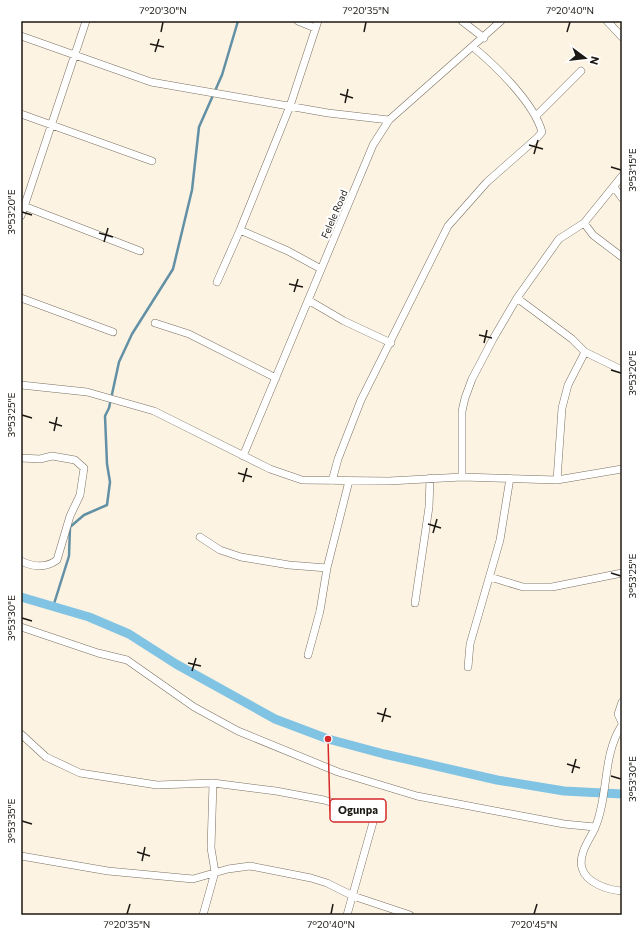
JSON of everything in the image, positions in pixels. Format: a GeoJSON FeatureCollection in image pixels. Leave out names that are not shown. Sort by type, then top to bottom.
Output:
{"type":"FeatureCollection","features":[{"type":"Feature","properties":{"kind":"street"},"geometry":{"type":"LineString","coordinates":[[21,216],[23,205],[86,21]]}},
{"type":"Feature","properties":{"kind":"street"},"geometry":{"type":"LineString","coordinates":[[217,282],[240,230],[290,106],[317,25],[298,21]]}},
{"type":"Feature","properties":{"kind":"street"},"geometry":{"type":"LineString","coordinates":[[462,21],[484,38]]}},
{"type":"Feature","properties":{"kind":"street","name":"Felele Road"},"geometry":{"type":"LineString","coordinates":[[244,456],[373,145],[389,120],[446,68],[484,38],[501,21]]}},
{"type":"Feature","properties":{"kind":"street"},"geometry":{"type":"LineString","coordinates":[[607,21],[622,37]]}},
{"type":"Feature","properties":{"kind":"street"},"geometry":{"type":"LineString","coordinates":[[21,36],[151,82],[290,106],[389,120]]}},
{"type":"Feature","properties":{"kind":"street"},"geometry":{"type":"LineString","coordinates":[[332,481],[338,459],[361,400],[391,344],[448,226],[487,182],[542,132],[536,116],[507,79],[492,62],[473,47]]}},
{"type":"Feature","properties":{"kind":"street"},"geometry":{"type":"LineString","coordinates":[[536,116],[581,71]]}},
{"type":"Feature","properties":{"kind":"street"},"geometry":{"type":"LineString","coordinates":[[21,114],[152,161]]}},
{"type":"Feature","properties":{"kind":"street"},"geometry":{"type":"LineString","coordinates":[[462,477],[462,411],[465,398],[476,372],[517,298],[559,239],[584,223],[622,176]]}},
{"type":"Feature","properties":{"kind":"street"},"geometry":{"type":"LineString","coordinates":[[614,187],[622,198]]}},
{"type":"Feature","properties":{"kind":"street"},"geometry":{"type":"LineString","coordinates":[[23,205],[140,251]]}},
{"type":"Feature","properties":{"kind":"street"},"geometry":{"type":"LineString","coordinates":[[584,223],[593,236],[622,257]]}},
{"type":"Feature","properties":{"kind":"street"},"geometry":{"type":"LineString","coordinates":[[240,230],[288,251],[321,269]]}},
{"type":"Feature","properties":{"kind":"street"},"geometry":{"type":"LineString","coordinates":[[21,298],[113,332]]}},
{"type":"Feature","properties":{"kind":"street"},"geometry":{"type":"LineString","coordinates":[[517,298],[572,339],[585,352],[622,370]]}},
{"type":"Feature","properties":{"kind":"street"},"geometry":{"type":"LineString","coordinates":[[308,300],[344,321],[391,344]]}},
{"type":"Feature","properties":{"kind":"street"},"geometry":{"type":"LineString","coordinates":[[155,323],[189,334],[276,378]]}},
{"type":"Feature","properties":{"kind":"street"},"geometry":{"type":"LineString","coordinates":[[557,480],[559,432],[562,408],[568,385],[585,352]]}},
{"type":"Feature","properties":{"kind":"street"},"geometry":{"type":"LineString","coordinates":[[21,385],[87,392],[154,411],[270,469],[302,480],[389,481],[462,477],[557,480],[622,469]]}},
{"type":"Feature","properties":{"kind":"street"},"geometry":{"type":"LineString","coordinates":[[21,458],[40,459],[52,456],[75,460],[81,464],[84,472],[80,495],[70,516],[57,560],[51,565],[41,566],[21,561]]}},
{"type":"Feature","properties":{"kind":"street"},"geometry":{"type":"LineString","coordinates":[[415,603],[429,507],[430,478]]}},
{"type":"Feature","properties":{"kind":"street"},"geometry":{"type":"LineString","coordinates":[[468,667],[470,644],[500,540],[510,478]]}},
{"type":"Feature","properties":{"kind":"street"},"geometry":{"type":"LineString","coordinates":[[308,655],[320,611],[327,568],[349,481]]}},
{"type":"Feature","properties":{"kind":"street"},"geometry":{"type":"LineString","coordinates":[[200,537],[220,550],[241,557],[289,565],[327,568]]}},
{"type":"Feature","properties":{"kind":"street"},"geometry":{"type":"LineString","coordinates":[[490,577],[523,587],[552,587],[622,573]]}},
{"type":"Feature","properties":{"kind":"street"},"geometry":{"type":"LineString","coordinates":[[21,627],[83,648],[127,660],[194,706],[238,731],[338,772],[417,796],[564,824],[596,824]]}},
{"type":"Feature","properties":{"kind":"street"},"geometry":{"type":"LineString","coordinates":[[622,702],[618,714],[622,724],[614,738],[596,824],[582,856],[581,867],[585,874],[595,882],[607,888],[622,891]]}},
{"type":"Feature","properties":{"kind":"street"},"geometry":{"type":"LineString","coordinates":[[21,734],[46,757],[80,773],[157,785],[213,783],[276,791],[324,800],[353,809],[366,815],[373,822]]}},
{"type":"Feature","properties":{"kind":"street"},"geometry":{"type":"LineString","coordinates":[[203,915],[215,872],[211,848],[213,783]]}},
{"type":"Feature","properties":{"kind":"street"},"geometry":{"type":"LineString","coordinates":[[347,915],[378,808]]}},
{"type":"Feature","properties":{"kind":"street"},"geometry":{"type":"LineString","coordinates":[[21,856],[108,871],[187,878],[201,877],[215,872],[250,866],[311,878],[327,883],[353,896],[410,915]]}},
{"type":"Feature","properties":{"kind":"waterway"},"geometry":{"type":"LineString","coordinates":[[53,607],[69,556],[70,527],[84,515],[107,505],[110,482],[107,464],[105,416],[109,408],[119,362],[132,334],[173,269],[192,190],[199,127],[222,75],[238,21]]}},
{"type":"Feature","properties":{"kind":"waterway"},"geometry":{"type":"LineString","coordinates":[[21,597],[89,617],[129,634],[176,664],[275,719],[328,739],[384,754],[497,780],[564,791],[622,794]]}},
{"type":"Feature","properties":{"kind":"place","name":"Ogunpa"},"geometry":{"type":"Point","coordinates":[328,739]}}]}
